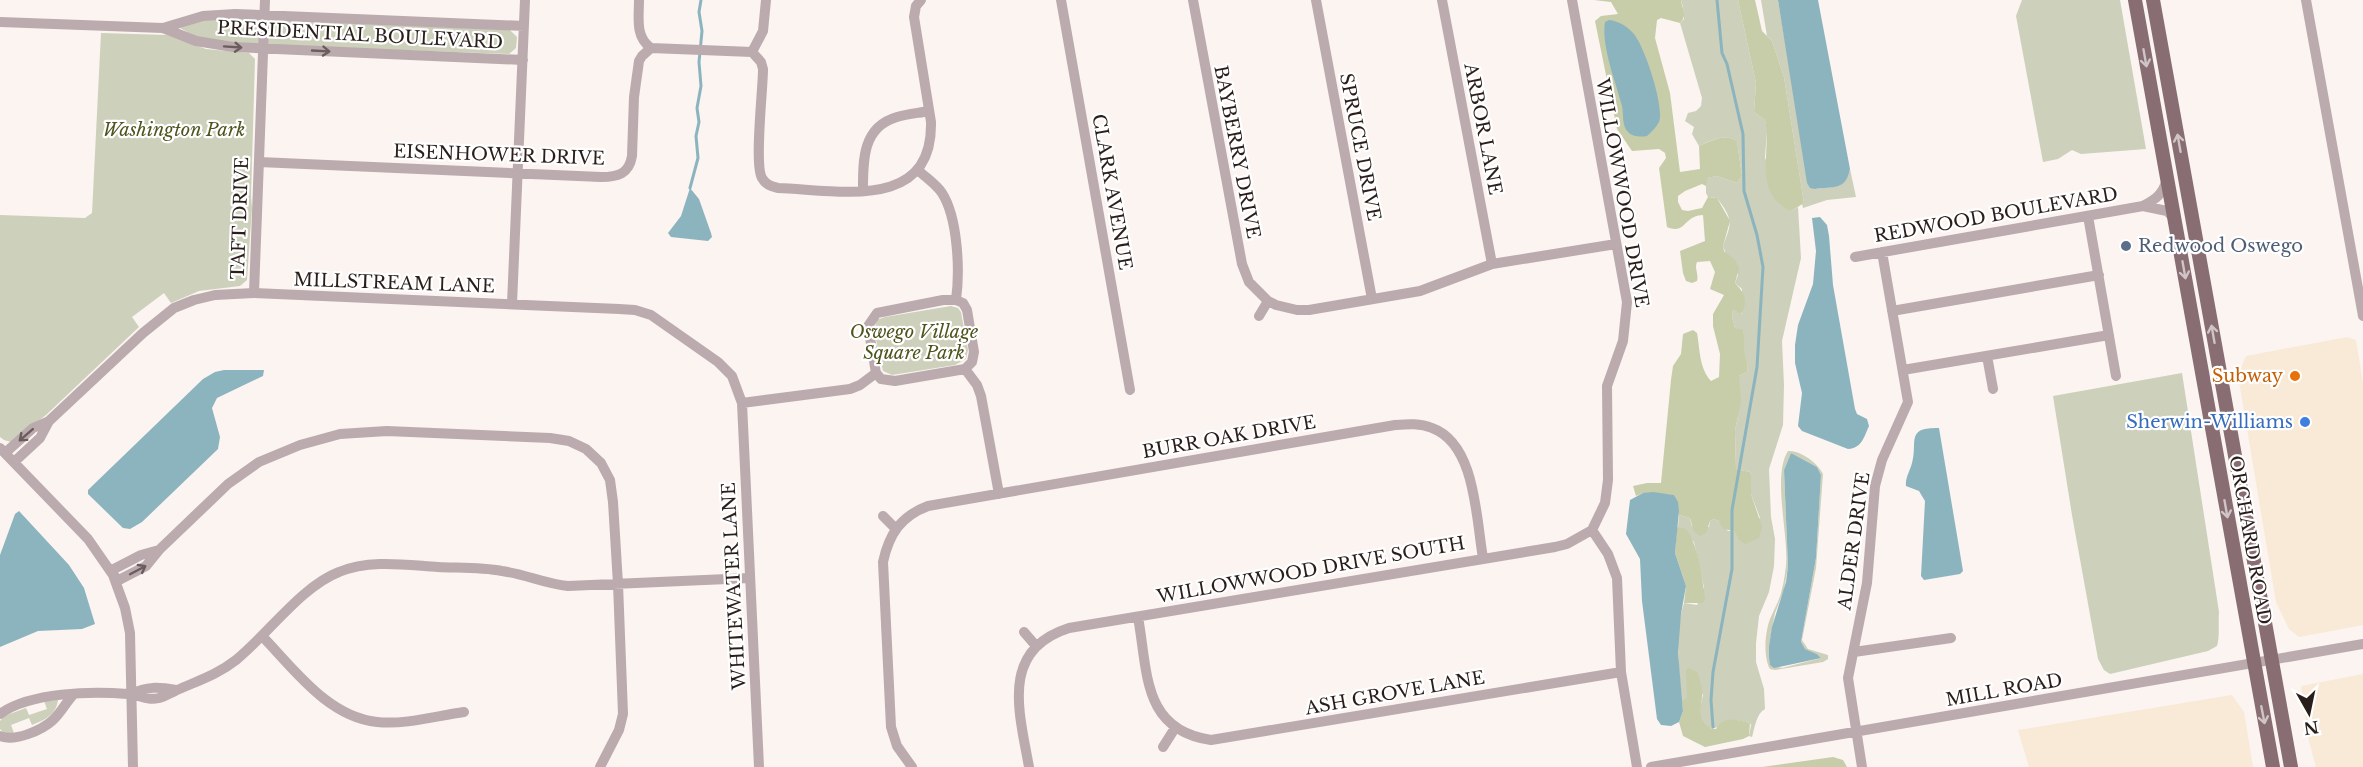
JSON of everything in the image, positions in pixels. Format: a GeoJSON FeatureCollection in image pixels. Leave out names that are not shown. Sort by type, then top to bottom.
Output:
{"type":"FeatureCollection","features":[{"type":"Feature","properties":{"kind":"main road","name":"ORCHARD ROAD"},"geometry":{"type":"LineString","coordinates":[[2135,0],[2273,767]]}},
{"type":"Feature","properties":{"kind":"main road","name":"ORCHARD ROAD"},"geometry":{"type":"LineString","coordinates":[[2153,0],[2291,767]]}},
{"type":"Feature","properties":{"kind":"street","name":"TAFT DRIVE"},"geometry":{"type":"LineString","coordinates":[[254,293],[265,0]]}},
{"type":"Feature","properties":{"kind":"street"},"geometry":{"type":"LineString","coordinates":[[512,304],[525,0]]}},
{"type":"Feature","properties":{"kind":"street"},"geometry":{"type":"LineString","coordinates":[[639,0],[639,33],[642,40],[651,48],[752,52],[761,62],[763,69],[759,163],[763,179],[769,185],[778,188],[862,191],[902,183],[918,170],[928,152],[932,138],[914,17],[916,6],[921,0]]}},
{"type":"Feature","properties":{"kind":"street"},"geometry":{"type":"LineString","coordinates":[[752,52],[763,32],[766,0]]}},
{"type":"Feature","properties":{"kind":"street","name":"CLARK AVENUE"},"geometry":{"type":"LineString","coordinates":[[1061,0],[1131,390]]}},
{"type":"Feature","properties":{"kind":"street","name":"BAYBERRY DRIVE"},"geometry":{"type":"LineString","coordinates":[[1193,0],[1242,264],[1249,282],[1268,301]]}},
{"type":"Feature","properties":{"kind":"street","name":"SPRUCE DRIVE"},"geometry":{"type":"LineString","coordinates":[[1316,0],[1372,299]]}},
{"type":"Feature","properties":{"kind":"street","name":"ARBOR LANE"},"geometry":{"type":"LineString","coordinates":[[1442,0],[1492,264]]}},
{"type":"Feature","properties":{"kind":"street","name":"WILLOWWOOD DRIVE"},"geometry":{"type":"LineString","coordinates":[[1572,0],[1627,315],[1623,341],[1607,386],[1608,480],[1605,503],[1592,530]]}},
{"type":"Feature","properties":{"kind":"street"},"geometry":{"type":"LineString","coordinates":[[2306,0],[2363,316]]}},
{"type":"Feature","properties":{"kind":"street","name":"PRESIDENTIAL BOULEVARD"},"geometry":{"type":"LineString","coordinates":[[0,22],[163,28],[217,14],[524,26]]}},
{"type":"Feature","properties":{"kind":"street","name":"PRESIDENTIAL BOULEVARD"},"geometry":{"type":"LineString","coordinates":[[163,28],[196,41],[214,45],[523,60]]}},
{"type":"Feature","properties":{"kind":"street","name":"EISENHOWER DRIVE"},"geometry":{"type":"LineString","coordinates":[[259,162],[606,177],[624,173],[630,165],[632,156],[634,97],[639,61],[651,48]]}},
{"type":"Feature","properties":{"kind":"street"},"geometry":{"type":"LineString","coordinates":[[862,191],[863,156],[873,132],[885,122],[897,117],[929,111]]}},
{"type":"Feature","properties":{"kind":"street"},"geometry":{"type":"LineString","coordinates":[[918,170],[941,191],[946,202],[958,260],[956,300]]}},
{"type":"Feature","properties":{"kind":"street","name":"REDWOOD BOULEVARD"},"geometry":{"type":"LineString","coordinates":[[1855,256],[2142,206],[2158,198],[2167,180]]}},
{"type":"Feature","properties":{"kind":"street","name":"REDWOOD BOULEVARD"},"geometry":{"type":"LineString","coordinates":[[2142,206],[2167,211],[2174,218]]}},
{"type":"Feature","properties":{"kind":"street"},"geometry":{"type":"LineString","coordinates":[[2088,216],[2116,376]]}},
{"type":"Feature","properties":{"kind":"street"},"geometry":{"type":"LineString","coordinates":[[1259,316],[1268,301],[1276,305],[1309,310],[1420,291],[1492,264],[1616,244]]}},
{"type":"Feature","properties":{"kind":"street","name":"ALDER DRIVE"},"geometry":{"type":"LineString","coordinates":[[1862,767],[1848,678],[1867,583],[1875,486],[1882,460],[1908,402],[1882,252]]}},
{"type":"Feature","properties":{"kind":"street"},"geometry":{"type":"LineString","coordinates":[[1892,311],[2098,275]]}},
{"type":"Feature","properties":{"kind":"street","name":"MILLSTREAM LANE"},"geometry":{"type":"LineString","coordinates":[[14,462],[40,438],[49,421],[143,333],[174,309],[194,300],[215,295],[254,293],[627,309],[651,315],[718,362],[732,376],[742,403]]}},
{"type":"Feature","properties":{"kind":"street"},"geometry":{"type":"LineString","coordinates":[[943,300],[956,300],[963,303],[967,310],[974,351],[972,362],[965,369],[895,381],[881,379],[876,373],[868,326],[877,313],[943,300]]}},
{"type":"Feature","properties":{"kind":"street"},"geometry":{"type":"LineString","coordinates":[[1903,370],[2109,335]]}},
{"type":"Feature","properties":{"kind":"street"},"geometry":{"type":"LineString","coordinates":[[1987,356],[1993,389]]}},
{"type":"Feature","properties":{"kind":"street"},"geometry":{"type":"LineString","coordinates":[[965,369],[977,385],[981,396],[999,494]]}},
{"type":"Feature","properties":{"kind":"street"},"geometry":{"type":"LineString","coordinates":[[742,403],[850,389],[860,385],[876,373]]}},
{"type":"Feature","properties":{"kind":"street","name":"WHITEWATER LANE"},"geometry":{"type":"LineString","coordinates":[[742,403],[759,767]]}},
{"type":"Feature","properties":{"kind":"street","name":"MILLSTREAM LANE"},"geometry":{"type":"LineString","coordinates":[[2,450],[33,428],[49,421]]}},
{"type":"Feature","properties":{"kind":"street","name":"BURR OAK DRIVE"},"geometry":{"type":"LineString","coordinates":[[895,528],[911,513],[928,506],[1384,427],[1415,424],[1434,428],[1451,440],[1464,458],[1470,478],[1483,558]]}},
{"type":"Feature","properties":{"kind":"street"},"geometry":{"type":"LineString","coordinates":[[2,450],[88,539],[117,581],[146,566],[159,550],[228,484],[259,462],[300,445],[340,435],[387,431],[550,438],[569,441],[586,449],[601,463],[610,480],[614,502],[618,584],[623,714],[619,730],[600,767]]}},
{"type":"Feature","properties":{"kind":"street"},"geometry":{"type":"LineString","coordinates":[[883,516],[895,528],[887,544],[883,562],[891,726],[897,746],[912,767]]}},
{"type":"Feature","properties":{"kind":"street"},"geometry":{"type":"LineString","coordinates":[[1592,530],[1615,568],[1621,672],[1637,767]]}},
{"type":"Feature","properties":{"kind":"street","name":"WILLOWWOOD DRIVE SOUTH"},"geometry":{"type":"LineString","coordinates":[[1029,767],[1018,683],[1023,663],[1036,646],[1056,632],[1555,547],[1592,530]]}},
{"type":"Feature","properties":{"kind":"street"},"geometry":{"type":"LineString","coordinates":[[0,714],[45,696],[131,694],[144,700],[161,698],[176,690],[189,687],[219,672],[322,580],[339,571],[361,566],[385,564],[494,570],[520,574],[551,585],[568,586],[750,578]]}},
{"type":"Feature","properties":{"kind":"street"},"geometry":{"type":"LineString","coordinates":[[113,575],[125,608],[130,633],[133,767]]}},
{"type":"Feature","properties":{"kind":"street"},"geometry":{"type":"LineString","coordinates":[[1138,617],[1154,701],[1163,717],[1175,729],[1163,747]]}},
{"type":"Feature","properties":{"kind":"street"},"geometry":{"type":"LineString","coordinates":[[1024,632],[1036,646]]}},
{"type":"Feature","properties":{"kind":"street"},"geometry":{"type":"LineString","coordinates":[[262,636],[321,697],[339,710],[357,718],[378,722],[402,721],[464,712]]}},
{"type":"Feature","properties":{"kind":"street"},"geometry":{"type":"LineString","coordinates":[[1854,652],[1951,638]]}},
{"type":"Feature","properties":{"kind":"street","name":"MILL ROAD"},"geometry":{"type":"LineString","coordinates":[[1651,767],[2363,644]]}},
{"type":"Feature","properties":{"kind":"street","name":"ASH GROVE LANE"},"geometry":{"type":"LineString","coordinates":[[1175,729],[1191,736],[1220,739],[1621,672]]}},
{"type":"Feature","properties":{"kind":"street"},"geometry":{"type":"LineString","coordinates":[[0,736],[7,739],[14,738],[48,724],[74,694]]}},
{"type":"Feature","properties":{"kind":"shaded area"},"geometry":{"type":"Polygon","coordinates":[[[2347,337],[2356,340],[2363,383],[2363,625],[2299,637],[2289,629],[2276,602],[2238,375],[2246,356],[2347,337]]]}},
{"type":"Feature","properties":{"kind":"shaded area"},"geometry":{"type":"Polygon","coordinates":[[[2363,674],[2363,767],[2316,767],[2309,741],[2301,686],[2363,674]]]}},
{"type":"Feature","properties":{"kind":"shaded area"},"geometry":{"type":"Polygon","coordinates":[[[2232,695],[2244,712],[2253,767],[2029,767],[2018,730],[2232,695]]]}},
{"type":"Feature","properties":{"kind":"green space"},"geometry":{"type":"Polygon","coordinates":[[[1594,0],[1681,0],[1684,15],[1680,23],[1661,18],[1657,20],[1655,38],[1670,93],[1680,172],[1700,169],[1699,146],[1723,138],[1737,141],[1742,176],[1737,183],[1717,176],[1707,178],[1706,186],[1702,184],[1685,191],[1678,196],[1678,202],[1682,210],[1688,211],[1702,208],[1708,197],[1717,198],[1730,221],[1723,246],[1724,251],[1735,260],[1739,268],[1735,283],[1743,293],[1745,305],[1741,314],[1733,310],[1732,317],[1735,328],[1743,330],[1748,365],[1747,372],[1739,376],[1741,401],[1735,431],[1736,469],[1750,472],[1751,494],[1762,527],[1759,538],[1745,544],[1739,540],[1735,531],[1723,529],[1719,521],[1714,519],[1710,521],[1706,533],[1700,536],[1694,530],[1690,518],[1679,515],[1674,495],[1643,493],[1636,496],[1633,486],[1661,483],[1673,366],[1681,354],[1683,334],[1693,330],[1697,333],[1707,376],[1711,381],[1719,377],[1720,354],[1713,326],[1713,314],[1724,295],[1710,289],[1715,272],[1710,261],[1697,262],[1697,281],[1692,283],[1686,281],[1680,251],[1705,241],[1703,215],[1692,218],[1678,229],[1667,227],[1659,168],[1666,158],[1665,153],[1659,149],[1632,151],[1617,129],[1595,21],[1601,16],[1618,14],[1611,2],[1594,0]]]}},
{"type":"Feature","properties":{"kind":"green space"},"geometry":{"type":"Polygon","coordinates":[[[1681,0],[1738,0],[1756,83],[1754,112],[1765,120],[1767,130],[1765,158],[1791,211],[1798,207],[1801,258],[1782,341],[1783,425],[1769,469],[1771,517],[1775,539],[1774,566],[1769,592],[1759,616],[1756,643],[1756,662],[1764,689],[1765,709],[1758,717],[1752,737],[1749,736],[1750,723],[1736,720],[1712,729],[1707,725],[1702,718],[1703,694],[1682,701],[1678,652],[1681,615],[1684,603],[1697,605],[1704,587],[1694,542],[1678,527],[1679,515],[1690,518],[1692,527],[1709,527],[1710,521],[1714,519],[1728,531],[1760,518],[1751,494],[1750,472],[1736,469],[1735,431],[1738,416],[1739,376],[1747,372],[1748,365],[1743,349],[1743,331],[1735,328],[1732,317],[1733,310],[1742,314],[1742,289],[1735,283],[1738,275],[1723,246],[1730,222],[1727,214],[1717,198],[1708,197],[1706,193],[1706,178],[1717,176],[1737,183],[1742,176],[1737,141],[1722,138],[1699,146],[1692,134],[1694,127],[1685,121],[1688,113],[1696,111],[1701,106],[1702,98],[1680,23],[1684,19],[1681,0]]]}},
{"type":"Feature","properties":{"kind":"green space"},"geometry":{"type":"Polygon","coordinates":[[[1738,0],[1755,0],[1762,31],[1772,41],[1784,77],[1804,203],[1791,211],[1771,194],[1767,183],[1767,132],[1765,120],[1754,112],[1756,83],[1738,0]]]}},
{"type":"Feature","properties":{"kind":"green space"},"geometry":{"type":"Polygon","coordinates":[[[1761,0],[1778,0],[1794,94],[1815,189],[1842,184],[1850,169],[1856,197],[1827,200],[1803,208],[1784,77],[1772,41],[1767,36],[1761,0]]]}},
{"type":"Feature","properties":{"kind":"green space"},"geometry":{"type":"Polygon","coordinates":[[[2022,0],[2120,0],[2146,149],[2081,154],[2072,150],[2058,159],[2043,162],[2016,16],[2022,0]]]}},
{"type":"Feature","properties":{"kind":"green space"},"geometry":{"type":"Polygon","coordinates":[[[221,18],[510,30],[517,37],[516,48],[509,54],[235,44],[196,37],[180,28],[204,20],[221,18]]]}},
{"type":"Feature","properties":{"kind":"green space","name":"Washington Park"},"geometry":{"type":"Polygon","coordinates":[[[101,33],[167,35],[206,49],[249,53],[255,59],[252,208],[247,280],[240,286],[199,291],[171,303],[164,293],[132,317],[139,327],[46,415],[11,442],[0,437],[0,215],[85,218],[92,213],[101,33]]]}},
{"type":"Feature","properties":{"kind":"green space","name":"Oswego Village Square Park"},"geometry":{"type":"Polygon","coordinates":[[[951,306],[958,308],[961,312],[968,350],[966,359],[955,365],[892,375],[883,371],[874,331],[877,320],[951,306]]]}},
{"type":"Feature","properties":{"kind":"green space"},"geometry":{"type":"Polygon","coordinates":[[[2182,373],[2219,612],[2217,646],[2208,651],[2110,674],[2104,670],[2098,659],[2053,396],[2182,373]]]}},
{"type":"Feature","properties":{"kind":"green space"},"geometry":{"type":"Polygon","coordinates":[[[1788,451],[1793,451],[1813,462],[1823,474],[1816,568],[1802,640],[1808,649],[1828,655],[1828,659],[1823,662],[1775,670],[1770,669],[1766,658],[1766,637],[1768,624],[1781,593],[1786,566],[1781,490],[1783,462],[1788,451]],[[1791,453],[1784,470],[1788,566],[1769,646],[1770,665],[1782,668],[1821,658],[1804,649],[1801,642],[1816,558],[1821,475],[1817,467],[1791,453]]]}},
{"type":"Feature","properties":{"kind":"green space"},"geometry":{"type":"Polygon","coordinates":[[[1677,527],[1686,529],[1694,544],[1703,583],[1705,600],[1702,603],[1684,603],[1686,586],[1675,553],[1677,527]]]}},
{"type":"Feature","properties":{"kind":"green space"},"geometry":{"type":"Polygon","coordinates":[[[1688,668],[1697,672],[1702,687],[1701,714],[1704,722],[1712,729],[1716,729],[1727,720],[1750,723],[1749,736],[1705,747],[1683,736],[1679,722],[1683,711],[1682,701],[1687,698],[1686,671],[1688,668]]]}},
{"type":"Feature","properties":{"kind":"green space"},"geometry":{"type":"Polygon","coordinates":[[[58,700],[55,710],[41,721],[32,725],[29,718],[11,725],[14,733],[5,734],[0,729],[0,721],[4,716],[26,708],[29,715],[47,709],[44,701],[58,700]]]}},
{"type":"Feature","properties":{"kind":"green space"},"geometry":{"type":"Polygon","coordinates":[[[1833,757],[1843,760],[1847,767],[1762,767],[1833,757]]]}},
{"type":"Feature","properties":{"kind":"water"},"geometry":{"type":"Polygon","coordinates":[[[1778,0],[1818,0],[1850,169],[1845,181],[1838,186],[1815,189],[1810,188],[1807,183],[1778,0]]]}},
{"type":"Feature","properties":{"kind":"water"},"geometry":{"type":"Polygon","coordinates":[[[1609,20],[1622,24],[1638,39],[1652,76],[1660,115],[1658,124],[1647,136],[1633,135],[1625,127],[1622,106],[1605,42],[1605,22],[1609,20]]]}},
{"type":"Feature","properties":{"kind":"water"},"geometry":{"type":"Polygon","coordinates":[[[690,188],[699,199],[711,233],[712,237],[708,241],[671,237],[668,233],[681,216],[690,188]]]}},
{"type":"Feature","properties":{"kind":"water"},"geometry":{"type":"Polygon","coordinates":[[[1820,217],[1827,225],[1833,285],[1855,409],[1857,414],[1867,419],[1869,426],[1859,444],[1848,449],[1802,431],[1798,426],[1802,393],[1795,363],[1795,345],[1798,325],[1813,284],[1816,251],[1812,218],[1820,217]]]}},
{"type":"Feature","properties":{"kind":"water"},"geometry":{"type":"Polygon","coordinates":[[[224,370],[264,370],[263,376],[217,398],[212,408],[220,437],[218,449],[142,522],[130,529],[123,528],[88,494],[88,490],[203,379],[224,370]]]}},
{"type":"Feature","properties":{"kind":"water"},"geometry":{"type":"Polygon","coordinates":[[[1928,428],[1939,428],[1963,571],[1960,574],[1924,580],[1921,576],[1925,501],[1919,491],[1906,486],[1906,483],[1917,433],[1928,428]]]}},
{"type":"Feature","properties":{"kind":"water"},"geometry":{"type":"Polygon","coordinates":[[[1791,453],[1817,467],[1821,475],[1816,558],[1801,642],[1805,649],[1821,658],[1774,668],[1770,665],[1769,646],[1788,566],[1784,470],[1791,453]]]}},
{"type":"Feature","properties":{"kind":"water"},"geometry":{"type":"Polygon","coordinates":[[[1643,493],[1674,495],[1678,502],[1675,553],[1686,586],[1678,652],[1683,711],[1679,722],[1671,726],[1661,725],[1657,719],[1642,601],[1640,559],[1626,534],[1630,500],[1643,493]]]}},
{"type":"Feature","properties":{"kind":"water"},"geometry":{"type":"Polygon","coordinates":[[[19,511],[69,565],[84,588],[95,624],[82,629],[38,631],[0,647],[0,555],[15,514],[19,511]]]}},
{"type":"Feature","properties":{"kind":"waterway"},"geometry":{"type":"LineString","coordinates":[[690,188],[698,158],[696,136],[701,86],[699,62],[702,31],[699,12],[701,0]]}},
{"type":"Feature","properties":{"kind":"waterway"},"geometry":{"type":"LineString","coordinates":[[1713,727],[1711,700],[1713,672],[1732,569],[1732,510],[1757,367],[1763,267],[1757,235],[1744,191],[1743,134],[1727,64],[1722,53],[1717,0]]}},
{"type":"Feature","properties":{"kind":"place","name":"Redwood Oswego"},"geometry":{"type":"Point","coordinates":[2126,246]}},
{"type":"Feature","properties":{"kind":"place","name":"Subway"},"geometry":{"type":"Point","coordinates":[2295,376]}},
{"type":"Feature","properties":{"kind":"place","name":"Sherwin-Williams"},"geometry":{"type":"Point","coordinates":[2305,422]}}]}
